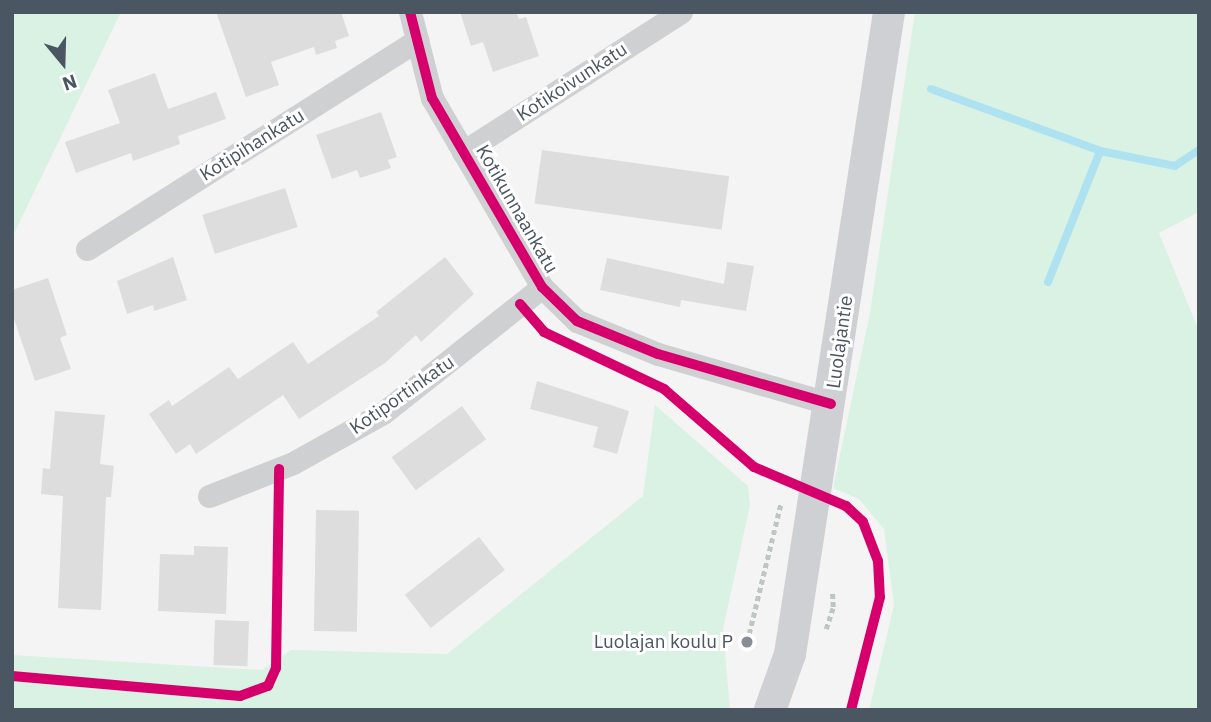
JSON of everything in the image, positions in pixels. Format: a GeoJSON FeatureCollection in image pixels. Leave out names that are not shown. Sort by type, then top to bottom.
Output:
{"type":"FeatureCollection","features":[{"type":"Feature","properties":{"kind":"main road","name":"Luolajantie"},"geometry":{"type":"LineString","coordinates":[[770,710],[790,654],[831,404],[889,12]]}},
{"type":"Feature","properties":{"kind":"street","name":"Kotikunnaankatu"},"geometry":{"type":"LineString","coordinates":[[410,12],[432,98],[542,287],[578,321],[658,354],[831,404]]}},
{"type":"Feature","properties":{"kind":"street","name":"Kotikoivunkatu"},"geometry":{"type":"LineString","coordinates":[[463,152],[681,12]]}},
{"type":"Feature","properties":{"kind":"street","name":"Kotipihankatu"},"geometry":{"type":"LineString","coordinates":[[87,249],[417,40]]}},
{"type":"Feature","properties":{"kind":"street","name":"Kotiportinkatu"},"geometry":{"type":"LineString","coordinates":[[209,496],[293,463],[383,413],[542,287]]}},
{"type":"Feature","properties":{"kind":"path"},"geometry":{"type":"LineString","coordinates":[[747,642],[783,495]]}},
{"type":"Feature","properties":{"kind":"green space"},"geometry":{"type":"Polygon","coordinates":[[[12,12],[121,12],[12,238],[12,12]]]}},
{"type":"Feature","properties":{"kind":"green space"},"geometry":{"type":"Polygon","coordinates":[[[915,12],[1199,12],[1199,212],[1159,233],[1199,331],[1199,710],[869,710],[894,605],[884,529],[859,499],[833,488],[870,313],[915,12]]]}},
{"type":"Feature","properties":{"kind":"green space"},"geometry":{"type":"Polygon","coordinates":[[[655,405],[748,486],[750,505],[723,629],[730,710],[12,710],[12,655],[262,670],[291,650],[447,654],[643,496],[655,405]]]}},
{"type":"Feature","properties":{"kind":"building"},"geometry":{"type":"Polygon","coordinates":[[[216,12],[341,12],[349,36],[335,41],[337,48],[316,55],[314,47],[271,62],[279,85],[246,97],[216,12]]]}},
{"type":"Feature","properties":{"kind":"building"},"geometry":{"type":"Polygon","coordinates":[[[460,12],[516,12],[519,19],[526,17],[539,56],[493,72],[483,42],[471,46],[460,12]]]}},
{"type":"Feature","properties":{"kind":"building"},"geometry":{"type":"Polygon","coordinates":[[[155,73],[168,109],[216,92],[226,119],[178,136],[180,144],[133,161],[131,153],[76,173],[65,142],[120,123],[108,90],[155,73]]]}},
{"type":"Feature","properties":{"kind":"building"},"geometry":{"type":"Polygon","coordinates":[[[381,112],[397,157],[388,160],[391,168],[360,178],[357,170],[332,179],[316,135],[381,112]]]}},
{"type":"Feature","properties":{"kind":"building"},"geometry":{"type":"Polygon","coordinates":[[[542,150],[729,176],[722,230],[534,203],[542,150]]]}},
{"type":"Feature","properties":{"kind":"building"},"geometry":{"type":"Polygon","coordinates":[[[285,188],[298,227],[215,254],[202,215],[285,188]]]}},
{"type":"Feature","properties":{"kind":"building"},"geometry":{"type":"Polygon","coordinates":[[[173,257],[187,300],[154,311],[153,305],[127,314],[117,281],[173,257]]]}},
{"type":"Feature","properties":{"kind":"building"},"geometry":{"type":"Polygon","coordinates":[[[445,257],[474,294],[421,342],[416,335],[385,363],[299,419],[283,395],[196,454],[190,444],[176,454],[149,414],[169,400],[172,406],[229,367],[238,379],[293,342],[308,364],[379,316],[376,312],[445,257]]]}},
{"type":"Feature","properties":{"kind":"building"},"geometry":{"type":"Polygon","coordinates":[[[607,258],[724,284],[727,262],[754,266],[746,311],[681,300],[680,307],[600,290],[607,258]]]}},
{"type":"Feature","properties":{"kind":"building"},"geometry":{"type":"Polygon","coordinates":[[[48,278],[67,335],[60,338],[71,369],[35,381],[12,313],[12,290],[48,278]]]}},
{"type":"Feature","properties":{"kind":"building"},"geometry":{"type":"Polygon","coordinates":[[[537,381],[629,411],[617,454],[593,447],[598,427],[530,409],[537,381]]]}},
{"type":"Feature","properties":{"kind":"building"},"geometry":{"type":"Polygon","coordinates":[[[462,406],[486,439],[416,490],[392,457],[462,406]]]}},
{"type":"Feature","properties":{"kind":"building"},"geometry":{"type":"Polygon","coordinates":[[[55,411],[105,415],[100,464],[114,466],[111,497],[106,497],[101,610],[58,608],[63,496],[41,494],[43,468],[50,469],[55,411]]]}},
{"type":"Feature","properties":{"kind":"building"},"geometry":{"type":"Polygon","coordinates":[[[316,510],[359,511],[357,632],[314,631],[316,510]]]}},
{"type":"Feature","properties":{"kind":"building"},"geometry":{"type":"Polygon","coordinates":[[[479,537],[505,570],[431,628],[405,595],[479,537]]]}},
{"type":"Feature","properties":{"kind":"building"},"geometry":{"type":"Polygon","coordinates":[[[194,546],[228,547],[226,614],[158,611],[160,554],[194,555],[194,546]]]}},
{"type":"Feature","properties":{"kind":"building"},"geometry":{"type":"Polygon","coordinates":[[[215,620],[249,621],[247,666],[213,665],[215,620]]]}},
{"type":"Feature","properties":{"kind":"waterway"},"geometry":{"type":"LineString","coordinates":[[931,89],[1100,151]]}},
{"type":"Feature","properties":{"kind":"waterway"},"geometry":{"type":"LineString","coordinates":[[1048,282],[1100,151],[1175,166],[1199,150]]}},
{"type":"Feature","properties":{"kind":"cycle path"},"geometry":{"type":"LineString","coordinates":[[410,12],[432,98],[542,287],[577,321],[658,354],[831,404]]}},
{"type":"Feature","properties":{"kind":"cycle path"},"geometry":{"type":"LineString","coordinates":[[520,304],[544,332],[664,389],[754,467],[846,506],[863,522],[878,561],[880,597],[851,710]]}},
{"type":"Feature","properties":{"kind":"cycle path"},"geometry":{"type":"LineString","coordinates":[[12,676],[240,696],[268,686],[276,668],[279,469]]}},
{"type":"Feature","properties":{"kind":"place","name":"Luolajan koulu P"},"geometry":{"type":"Point","coordinates":[747,642]}}]}
